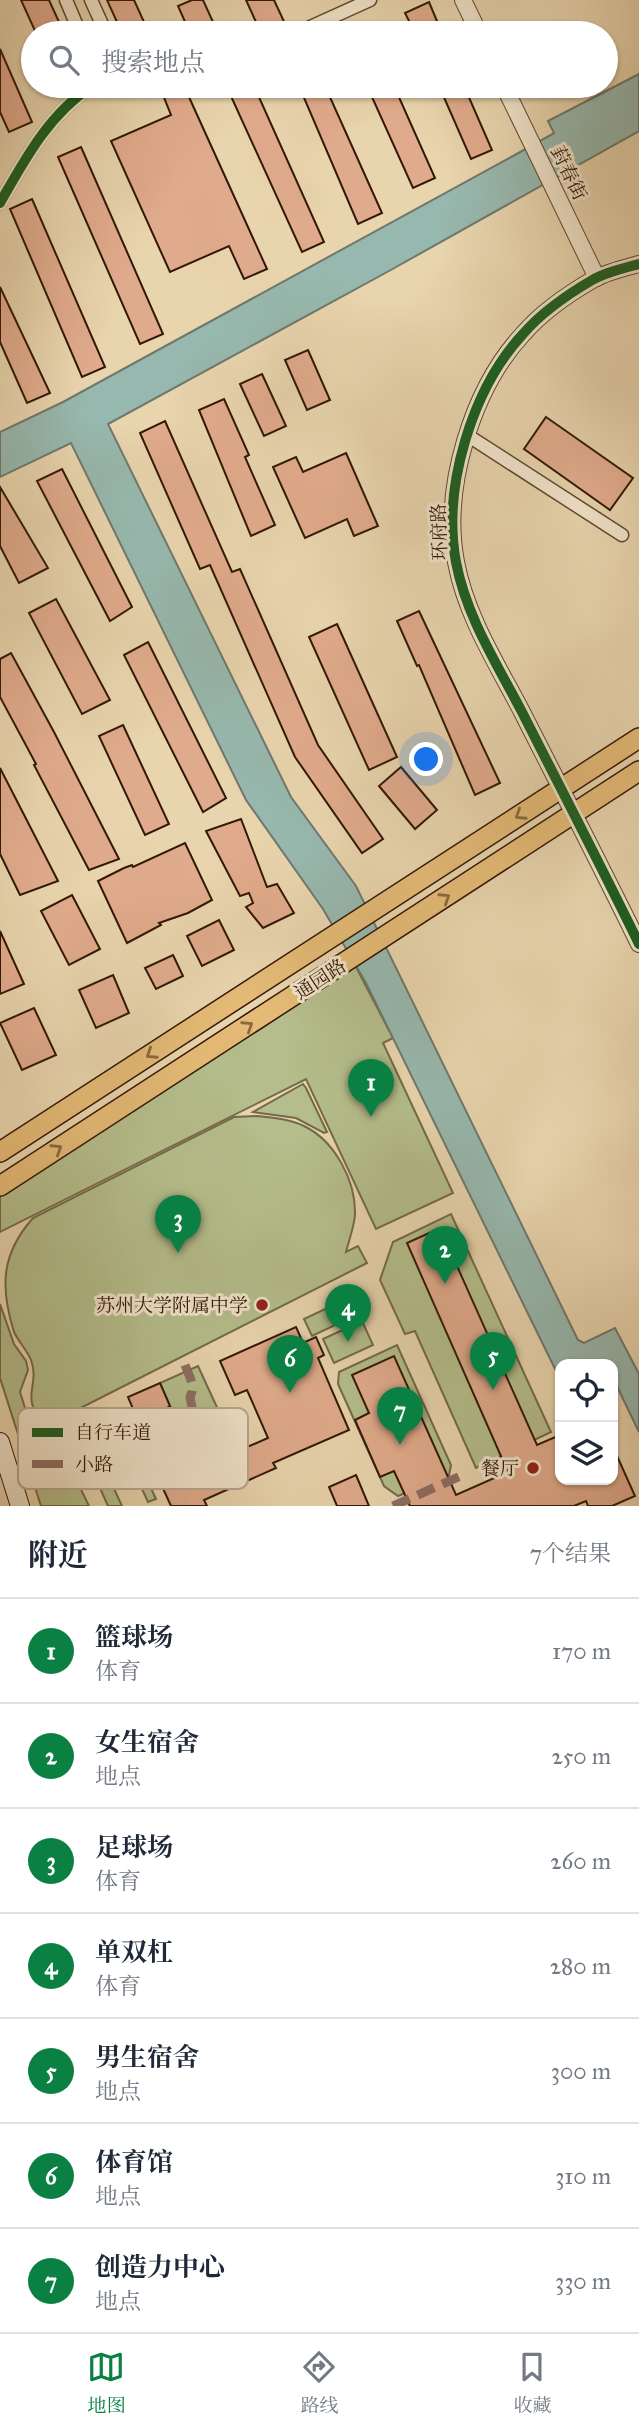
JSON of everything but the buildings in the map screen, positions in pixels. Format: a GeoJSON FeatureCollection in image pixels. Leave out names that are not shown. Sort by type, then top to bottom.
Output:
{"type":"FeatureCollection","features":[{"type":"Feature","properties":{"kind":"main road","name":"通园路"},"geometry":{"type":"LineString","coordinates":[[0,1152],[639,738]]}},
{"type":"Feature","properties":{"kind":"main road","name":"通园路"},"geometry":{"type":"LineString","coordinates":[[0,1186],[639,771]]}},
{"type":"Feature","properties":{"kind":"main road"},"geometry":{"type":"LineString","coordinates":[[0,1442],[20,1506]]}},
{"type":"Feature","properties":{"kind":"street"},"geometry":{"type":"LineString","coordinates":[[66,0],[75,21]]}},
{"type":"Feature","properties":{"kind":"street"},"geometry":{"type":"LineString","coordinates":[[91,0],[101,21]]}},
{"type":"Feature","properties":{"kind":"street"},"geometry":{"type":"LineString","coordinates":[[324,21],[370,0]]}},
{"type":"Feature","properties":{"kind":"street"},"geometry":{"type":"LineString","coordinates":[[463,0],[473,21]]}},
{"type":"Feature","properties":{"kind":"street"},"geometry":{"type":"LineString","coordinates":[[0,202],[38,139],[74,98]]}},
{"type":"Feature","properties":{"kind":"street","name":"葑春街"},"geometry":{"type":"LineString","coordinates":[[510,98],[597,278]]}},
{"type":"Feature","properties":{"kind":"street","name":"环府路"},"geometry":{"type":"LineString","coordinates":[[639,264],[597,278],[567,296],[522,335],[484,394],[467,435],[452,512],[456,561],[468,608],[575,813],[639,944]]}},
{"type":"Feature","properties":{"kind":"street"},"geometry":{"type":"LineString","coordinates":[[467,435],[622,535]]}},
{"type":"Feature","properties":{"kind":"green space"},"geometry":{"type":"Polygon","coordinates":[[[355,965],[393,1038],[383,1043],[453,1193],[376,1229],[306,1079],[0,1232],[0,1193],[355,965]]]}},
{"type":"Feature","properties":{"kind":"green space"},"geometry":{"type":"Polygon","coordinates":[[[303,1084],[327,1132],[324,1133],[296,1118],[253,1112],[303,1084]]]}},
{"type":"Feature","properties":{"kind":"green space"},"geometry":{"type":"Polygon","coordinates":[[[257,1116],[287,1120],[304,1126],[325,1141],[342,1163],[352,1189],[355,1215],[346,1252],[358,1246],[367,1263],[81,1408],[34,1408],[31,1400],[34,1378],[31,1360],[14,1332],[5,1286],[9,1258],[22,1231],[33,1218],[234,1117],[257,1116]]]}},
{"type":"Feature","properties":{"kind":"green space"},"geometry":{"type":"Polygon","coordinates":[[[451,1214],[551,1432],[476,1468],[415,1331],[405,1334],[380,1280],[393,1242],[451,1214]]]}},
{"type":"Feature","properties":{"kind":"green space"},"geometry":{"type":"Polygon","coordinates":[[[340,1302],[348,1319],[312,1336],[304,1319],[340,1302]]]}},
{"type":"Feature","properties":{"kind":"green space"},"geometry":{"type":"Polygon","coordinates":[[[0,1304],[14,1344],[26,1361],[28,1370],[20,1392],[25,1408],[18,1408],[18,1434],[0,1378],[0,1304]]]}},
{"type":"Feature","properties":{"kind":"green space"},"geometry":{"type":"Polygon","coordinates":[[[362,1321],[373,1345],[334,1363],[323,1339],[362,1321]]]}},
{"type":"Feature","properties":{"kind":"green space"},"geometry":{"type":"Polygon","coordinates":[[[397,1345],[451,1465],[449,1475],[398,1496],[384,1486],[338,1384],[339,1372],[397,1345]]]}},
{"type":"Feature","properties":{"kind":"green space"},"geometry":{"type":"Polygon","coordinates":[[[198,1366],[217,1408],[167,1408],[170,1406],[160,1383],[198,1366]]]}},
{"type":"Feature","properties":{"kind":"green space"},"geometry":{"type":"Polygon","coordinates":[[[36,1489],[81,1489],[89,1506],[41,1506],[36,1489]]]}},
{"type":"Feature","properties":{"kind":"green space"},"geometry":{"type":"Polygon","coordinates":[[[100,1489],[114,1489],[122,1506],[108,1506],[100,1489]]]}},
{"type":"Feature","properties":{"kind":"green space"},"geometry":{"type":"Polygon","coordinates":[[[142,1489],[151,1489],[156,1499],[148,1502],[142,1489]]]}},
{"type":"Feature","properties":{"kind":"water"},"geometry":{"type":"Polygon","coordinates":[[[639,74],[639,131],[108,424],[291,797],[356,886],[578,1340],[584,1343],[615,1328],[639,1374],[639,1432],[618,1388],[618,1359],[555,1359],[555,1369],[366,983],[323,909],[246,800],[71,443],[0,477],[0,432],[63,402],[554,133],[548,121],[593,98],[618,98],[618,85],[639,74]]]}},
{"type":"Feature","properties":{"kind":"marked path"},"geometry":{"type":"LineString","coordinates":[[185,1365],[192,1385],[190,1397],[193,1408]]}},
{"type":"Feature","properties":{"kind":"marked path"},"geometry":{"type":"LineString","coordinates":[[393,1506],[465,1474]]}},
{"type":"Feature","properties":{"kind":"cycle path"},"geometry":{"type":"LineString","coordinates":[[0,203],[39,138],[76,98]]}},
{"type":"Feature","properties":{"kind":"cycle path"},"geometry":{"type":"LineString","coordinates":[[639,264],[599,277],[565,297],[530,326],[505,357],[489,382],[465,441],[453,503],[456,562],[475,621],[639,944]]}},
{"type":"Feature","properties":{"kind":"place","name":"篮球场"},"geometry":{"type":"Point","coordinates":[371,1117]}},
{"type":"Feature","properties":{"kind":"place","name":"足球场"},"geometry":{"type":"Point","coordinates":[178,1253]}},
{"type":"Feature","properties":{"kind":"place","name":"女生宿舍"},"geometry":{"type":"Point","coordinates":[445,1284]}},
{"type":"Feature","properties":{"kind":"place","name":"苏州大学附属中学"},"geometry":{"type":"Point","coordinates":[262,1305]}},
{"type":"Feature","properties":{"kind":"place","name":"单双杠"},"geometry":{"type":"Point","coordinates":[348,1342]}},
{"type":"Feature","properties":{"kind":"place","name":"男生宿舍"},"geometry":{"type":"Point","coordinates":[493,1390]}},
{"type":"Feature","properties":{"kind":"place","name":"体育馆"},"geometry":{"type":"Point","coordinates":[290,1393]}},
{"type":"Feature","properties":{"kind":"place","name":"创造力中心"},"geometry":{"type":"Point","coordinates":[400,1445]}},
{"type":"Feature","properties":{"kind":"place","name":"餐厅"},"geometry":{"type":"Point","coordinates":[533,1468]}}]}
